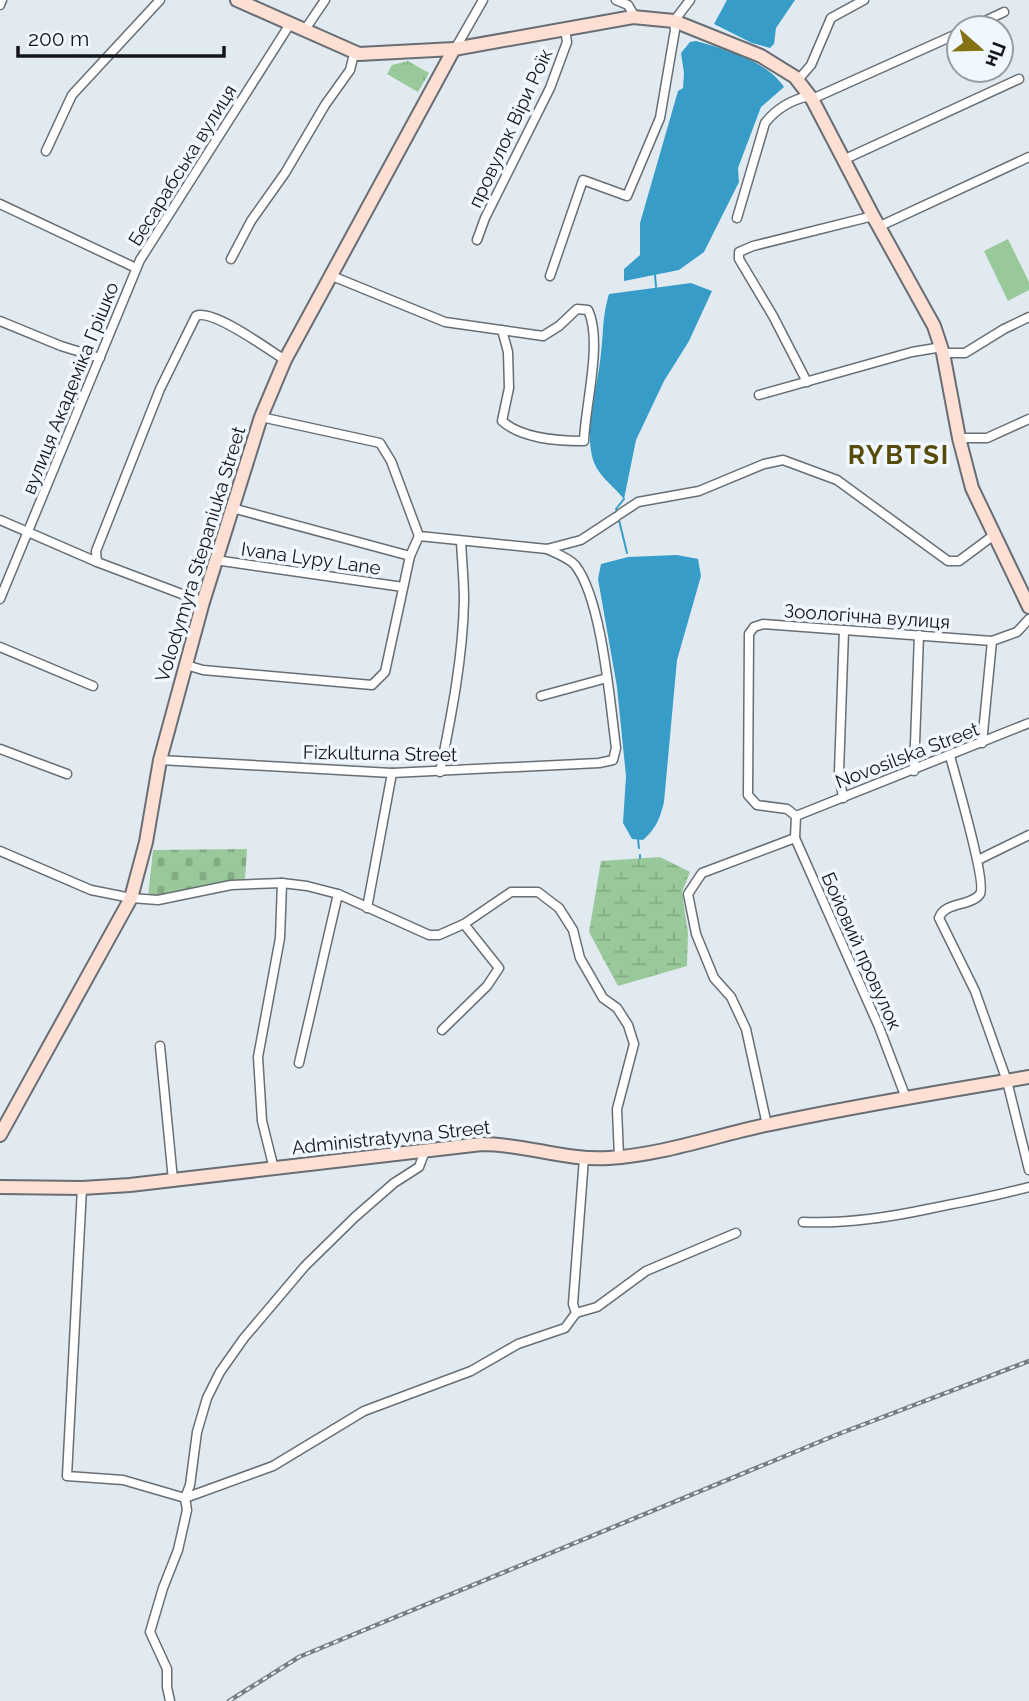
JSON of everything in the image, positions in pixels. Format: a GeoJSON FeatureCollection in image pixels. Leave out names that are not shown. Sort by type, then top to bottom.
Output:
{"type":"FeatureCollection","features":[{"type":"Feature","properties":{"kind":"street"},"geometry":{"type":"LineString","coordinates":[[46,151],[72,95],[160,0]]}},
{"type":"Feature","properties":{"kind":"street"},"geometry":{"type":"LineString","coordinates":[[237,0],[354,54],[454,49],[635,17],[674,20],[761,56],[785,69],[798,80],[810,97],[875,222],[934,326],[943,350],[959,438],[972,488],[1028,600]]}},
{"type":"Feature","properties":{"kind":"street"},"geometry":{"type":"LineString","coordinates":[[304,31],[325,0]]}},
{"type":"Feature","properties":{"kind":"street","name":"Volodymyra Stepaniuka Street"},"geometry":{"type":"LineString","coordinates":[[0,1135],[131,898],[146,842],[160,760],[215,560],[261,417],[285,360],[483,0]]}},
{"type":"Feature","properties":{"kind":"street"},"geometry":{"type":"LineString","coordinates":[[616,0],[628,5],[635,17]]}},
{"type":"Feature","properties":{"kind":"street"},"geometry":{"type":"LineString","coordinates":[[550,276],[583,180],[627,196],[660,118],[675,30],[674,20],[690,0]]}},
{"type":"Feature","properties":{"kind":"street"},"geometry":{"type":"LineString","coordinates":[[798,80],[811,65],[831,18],[864,0]]}},
{"type":"Feature","properties":{"kind":"street"},"geometry":{"type":"LineString","coordinates":[[1000,14],[1004,12]]}},
{"type":"Feature","properties":{"kind":"street","name":"Бесарабська вулиця"},"geometry":{"type":"LineString","coordinates":[[0,204],[136,268],[290,24]]}},
{"type":"Feature","properties":{"kind":"street","name":"провулок Віри Роїк"},"geometry":{"type":"LineString","coordinates":[[477,240],[485,218],[550,88],[567,42],[565,29]]}},
{"type":"Feature","properties":{"kind":"street"},"geometry":{"type":"LineString","coordinates":[[737,218],[765,123],[772,114],[785,104],[810,97],[945,39]]}},
{"type":"Feature","properties":{"kind":"street"},"geometry":{"type":"LineString","coordinates":[[231,258],[251,222],[349,71],[354,54]]}},
{"type":"Feature","properties":{"kind":"street"},"geometry":{"type":"LineString","coordinates":[[843,160],[1019,79]]}},
{"type":"Feature","properties":{"kind":"street"},"geometry":{"type":"LineString","coordinates":[[807,382],[773,316],[739,259],[739,252],[753,246],[875,222],[1029,157]]}},
{"type":"Feature","properties":{"kind":"street","name":"вулиця Академіка Грішко"},"geometry":{"type":"LineString","coordinates":[[0,598],[136,268]]}},
{"type":"Feature","properties":{"kind":"street"},"geometry":{"type":"LineString","coordinates":[[332,276],[445,322],[502,330],[543,336],[559,326],[577,309],[588,310],[593,321],[594,347],[584,441],[532,435],[510,428],[502,421],[509,388],[508,352],[502,330]]}},
{"type":"Feature","properties":{"kind":"street"},"geometry":{"type":"LineString","coordinates":[[97,562],[96,551],[160,389],[196,316],[206,314],[229,325],[285,360]]}},
{"type":"Feature","properties":{"kind":"street"},"geometry":{"type":"LineString","coordinates":[[759,395],[912,352],[943,350],[965,353],[1004,328],[1029,317]]}},
{"type":"Feature","properties":{"kind":"street"},"geometry":{"type":"LineString","coordinates":[[0,321],[61,346],[100,358]]}},
{"type":"Feature","properties":{"kind":"street"},"geometry":{"type":"LineString","coordinates":[[186,665],[203,670],[372,685],[385,672],[410,556],[419,536],[391,461],[380,443],[261,417]]}},
{"type":"Feature","properties":{"kind":"street"},"geometry":{"type":"LineString","coordinates":[[959,438],[987,438],[1029,419]]}},
{"type":"Feature","properties":{"kind":"street"},"geometry":{"type":"LineString","coordinates":[[419,536],[547,549],[581,540],[638,502],[699,491],[764,464],[783,460],[849,487],[948,561],[959,561],[994,535]]}},
{"type":"Feature","properties":{"kind":"street"},"geometry":{"type":"LineString","coordinates":[[232,508],[410,556]]}},
{"type":"Feature","properties":{"kind":"street"},"geometry":{"type":"LineString","coordinates":[[0,520],[97,562],[203,602]]}},
{"type":"Feature","properties":{"kind":"street"},"geometry":{"type":"LineString","coordinates":[[440,772],[460,649],[464,602],[461,541]]}},
{"type":"Feature","properties":{"kind":"street"},"geometry":{"type":"LineString","coordinates":[[541,696],[607,678],[590,593],[574,563],[547,549]]}},
{"type":"Feature","properties":{"kind":"street","name":"Ivana Lypy Lane"},"geometry":{"type":"LineString","coordinates":[[215,560],[403,587]]}},
{"type":"Feature","properties":{"kind":"street"},"geometry":{"type":"LineString","coordinates":[[982,743],[992,641],[1017,632],[1029,619]]}},
{"type":"Feature","properties":{"kind":"street","name":"Зоологічна вулиця"},"geometry":{"type":"LineString","coordinates":[[796,816],[787,808],[757,805],[748,795],[750,634],[754,627],[763,624],[992,641]]}},
{"type":"Feature","properties":{"kind":"street"},"geometry":{"type":"LineString","coordinates":[[843,798],[839,772],[844,630]]}},
{"type":"Feature","properties":{"kind":"street"},"geometry":{"type":"LineString","coordinates":[[914,771],[919,635]]}},
{"type":"Feature","properties":{"kind":"street"},"geometry":{"type":"LineString","coordinates":[[0,647],[93,686]]}},
{"type":"Feature","properties":{"kind":"street","name":"Fizkulturna Street"},"geometry":{"type":"LineString","coordinates":[[160,760],[392,773],[599,764],[612,760],[616,748],[607,678]]}},
{"type":"Feature","properties":{"kind":"street","name":"Novosilska Street"},"geometry":{"type":"LineString","coordinates":[[796,816],[1029,723]]}},
{"type":"Feature","properties":{"kind":"street"},"geometry":{"type":"LineString","coordinates":[[0,749],[67,774]]}},
{"type":"Feature","properties":{"kind":"street"},"geometry":{"type":"LineString","coordinates":[[950,756],[978,860],[982,889],[979,895],[946,909],[939,918],[975,991],[1007,1081],[1029,1170]]}},
{"type":"Feature","properties":{"kind":"street"},"geometry":{"type":"LineString","coordinates":[[367,908],[392,773]]}},
{"type":"Feature","properties":{"kind":"street","name":"Бойовий провулок"},"geometry":{"type":"LineString","coordinates":[[796,816],[795,838],[879,1027],[906,1098]]}},
{"type":"Feature","properties":{"kind":"street"},"geometry":{"type":"LineString","coordinates":[[978,860],[1029,835]]}},
{"type":"Feature","properties":{"kind":"street"},"geometry":{"type":"LineString","coordinates":[[767,1125],[746,1029],[731,998],[715,978],[695,934],[688,894],[702,873],[795,838]]}},
{"type":"Feature","properties":{"kind":"street"},"geometry":{"type":"LineString","coordinates":[[0,851],[90,890],[131,898],[158,900],[231,885],[282,883],[338,894],[429,935],[439,935],[464,924],[511,892],[538,892],[559,908],[573,930],[580,958],[603,998],[617,1008],[628,1025],[634,1044],[617,1109],[618,1157]]}},
{"type":"Feature","properties":{"kind":"street"},"geometry":{"type":"LineString","coordinates":[[274,1169],[262,1121],[258,1057],[280,938],[282,883]]}},
{"type":"Feature","properties":{"kind":"street"},"geometry":{"type":"LineString","coordinates":[[299,1063],[338,894]]}},
{"type":"Feature","properties":{"kind":"street"},"geometry":{"type":"LineString","coordinates":[[442,1030],[487,986],[499,968],[464,924]]}},
{"type":"Feature","properties":{"kind":"street"},"geometry":{"type":"LineString","coordinates":[[160,1046],[173,1180]]}},
{"type":"Feature","properties":{"kind":"street","name":"Administratyvna Street"},"geometry":{"type":"LineString","coordinates":[[0,1187],[82,1188],[173,1180],[482,1144],[505,1144],[584,1158],[618,1157],[663,1150],[767,1125],[1029,1077]]}},
{"type":"Feature","properties":{"kind":"street"},"geometry":{"type":"LineString","coordinates":[[170,1701],[167,1669],[150,1632],[178,1550],[187,1510],[185,1498],[190,1485],[197,1432],[207,1398],[220,1371],[244,1338],[305,1266],[384,1191],[419,1167],[425,1151]]}},
{"type":"Feature","properties":{"kind":"street"},"geometry":{"type":"LineString","coordinates":[[576,1313],[573,1304],[584,1158]]}},
{"type":"Feature","properties":{"kind":"street"},"geometry":{"type":"LineString","coordinates":[[803,1222],[881,1219],[966,1203],[1029,1187]]}},
{"type":"Feature","properties":{"kind":"street"},"geometry":{"type":"LineString","coordinates":[[82,1188],[67,1476],[123,1480],[185,1498],[273,1466],[364,1411],[471,1371],[518,1344],[565,1328],[576,1313],[597,1307],[646,1271],[736,1234]]}},
{"type":"Feature","properties":{"kind":"green space"},"geometry":{"type":"Polygon","coordinates":[[[408,61],[429,73],[418,92],[387,74],[392,65],[408,61]]]}},
{"type":"Feature","properties":{"kind":"green space"},"geometry":{"type":"Polygon","coordinates":[[[1008,239],[1029,282],[1029,290],[1008,301],[984,251],[1008,239]]]}},
{"type":"Feature","properties":{"kind":"green space"},"geometry":{"type":"Polygon","coordinates":[[[247,849],[245,879],[148,898],[153,850],[247,849]]]}},
{"type":"Feature","properties":{"kind":"green space"},"geometry":{"type":"Polygon","coordinates":[[[660,857],[690,872],[682,892],[688,933],[687,966],[618,986],[589,932],[601,861],[660,857]]]}},
{"type":"Feature","properties":{"kind":"water"},"geometry":{"type":"Polygon","coordinates":[[[727,0],[795,0],[776,28],[774,44],[770,48],[752,43],[714,24],[727,0]]]}},
{"type":"Feature","properties":{"kind":"water"},"geometry":{"type":"Polygon","coordinates":[[[696,41],[756,63],[777,78],[784,87],[761,107],[738,168],[739,182],[704,252],[679,270],[624,281],[624,269],[640,255],[640,223],[678,91],[683,88],[681,53],[690,42],[696,41]]]}},
{"type":"Feature","properties":{"kind":"water"},"geometry":{"type":"Polygon","coordinates":[[[691,283],[712,291],[689,341],[664,381],[636,440],[624,499],[597,469],[590,443],[591,418],[609,294],[691,283]]]}},
{"type":"Feature","properties":{"kind":"water"},"geometry":{"type":"Polygon","coordinates":[[[677,555],[698,559],[701,576],[677,660],[664,802],[651,832],[643,840],[632,839],[623,823],[626,776],[617,687],[598,579],[601,564],[628,557],[677,555]]]}},
{"type":"Feature","properties":{"kind":"waterway"},"geometry":{"type":"LineString","coordinates":[[655,275],[656,287]]}},
{"type":"Feature","properties":{"kind":"waterway"},"geometry":{"type":"LineString","coordinates":[[618,514],[616,509],[624,499]]}},
{"type":"Feature","properties":{"kind":"waterway"},"geometry":{"type":"LineString","coordinates":[[619,520],[627,553]]}},
{"type":"Feature","properties":{"kind":"waterway"},"geometry":{"type":"LineString","coordinates":[[638,839],[639,848]]}},
{"type":"Feature","properties":{"kind":"railway"},"geometry":{"type":"LineString","coordinates":[[229,1701],[299,1657],[836,1435],[1029,1361]]}},
{"type":"Feature","properties":{"kind":"district","name":"RYBTSI"},"geometry":{"type":"Point","coordinates":[899,455]}}]}
